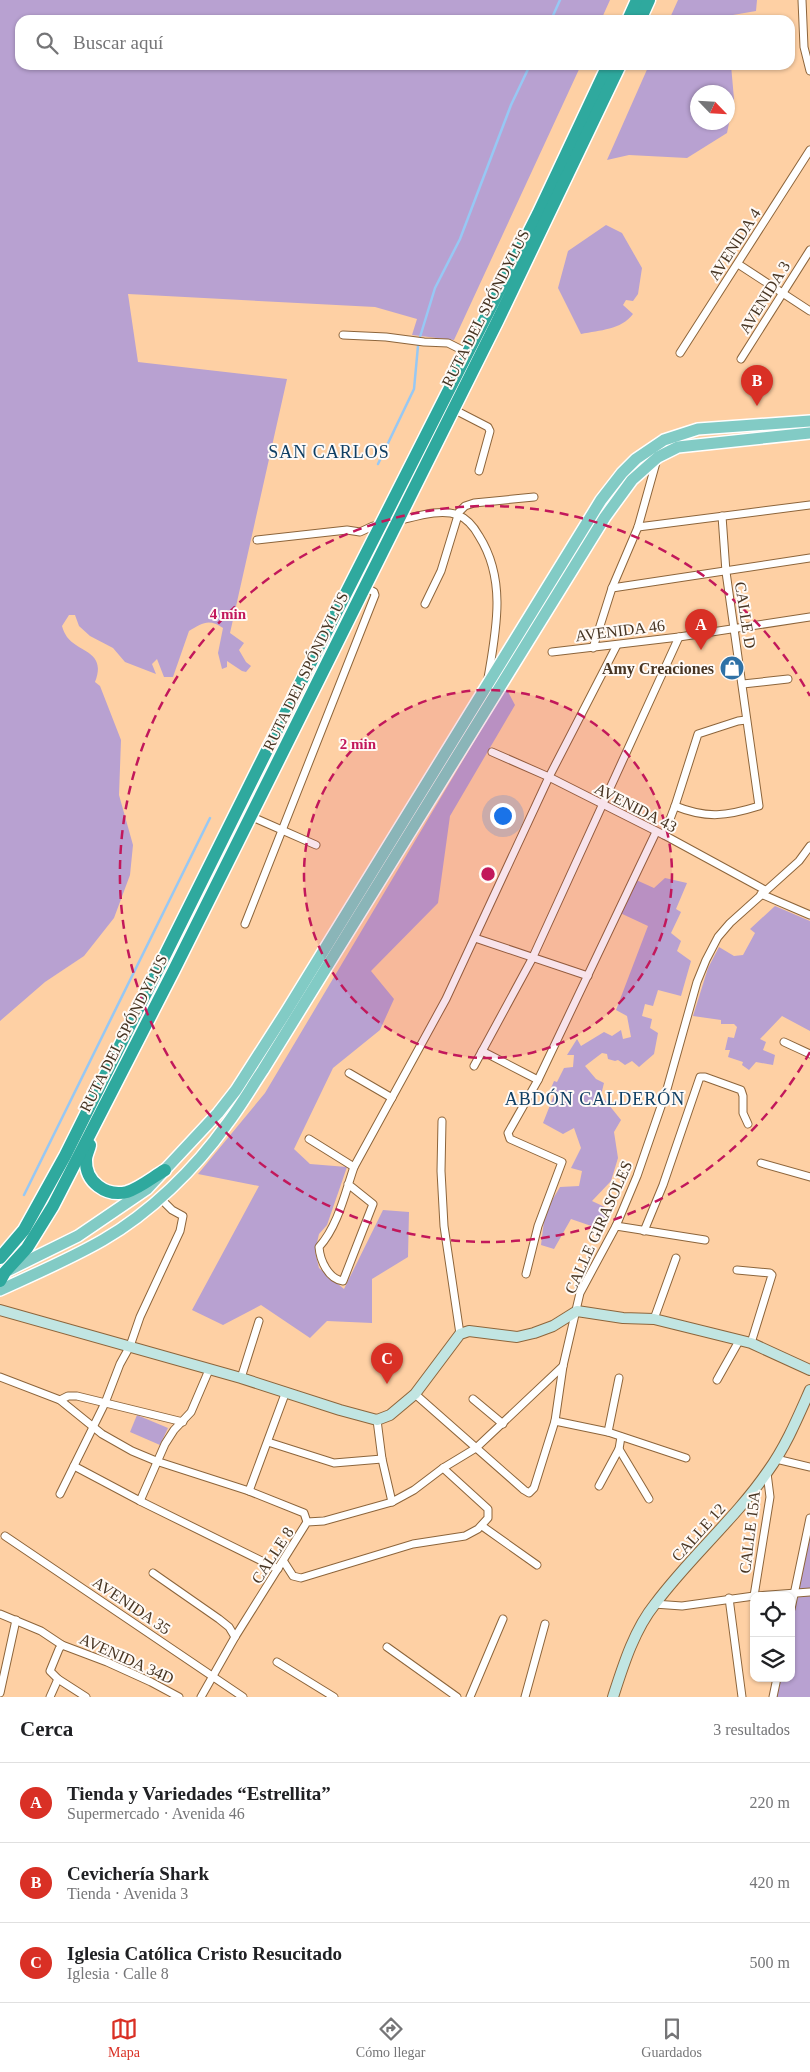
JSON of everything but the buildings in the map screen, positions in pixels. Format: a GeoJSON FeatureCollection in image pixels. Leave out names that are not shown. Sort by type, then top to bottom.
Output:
{"type":"FeatureCollection","features":[{"type":"Feature","properties":{"kind":"highway"},"geometry":{"type":"LineString","coordinates":[[630,15],[636,0]]}},
{"type":"Feature","properties":{"kind":"highway"},"geometry":{"type":"LineString","coordinates":[[642,15],[649,0]]}},
{"type":"Feature","properties":{"kind":"highway","name":"RUTA DEL SPÓNDYLUS"},"geometry":{"type":"LineString","coordinates":[[0,1258],[24,1230],[65,1156],[299,686],[468,353],[584,120],[606,70]]}},
{"type":"Feature","properties":{"kind":"highway","name":"RUTA DEL SPÓNDYLUS"},"geometry":{"type":"LineString","coordinates":[[2,1275],[27,1248],[44,1220],[100,1114],[553,208],[618,70]]}},
{"type":"Feature","properties":{"kind":"highway"},"geometry":{"type":"LineString","coordinates":[[100,1114],[86,1159],[87,1172],[94,1183],[110,1192],[125,1192],[132,1190],[165,1170]]}},
{"type":"Feature","properties":{"kind":"main road"},"geometry":{"type":"LineString","coordinates":[[2,1275],[98,1224],[147,1189],[204,1130],[236,1090],[602,500],[622,473],[636,459],[664,440],[698,429],[810,421]]}},
{"type":"Feature","properties":{"kind":"main road"},"geometry":{"type":"LineString","coordinates":[[0,1290],[66,1260],[104,1239],[160,1198],[227,1125],[612,505],[632,480],[658,457],[678,447],[810,433]]}},
{"type":"Feature","properties":{"kind":"street"},"geometry":{"type":"LineString","coordinates":[[802,0],[804,47],[810,71]]}},
{"type":"Feature","properties":{"kind":"street","name":"AVENIDA 4"},"geometry":{"type":"LineString","coordinates":[[680,354],[810,150]]}},
{"type":"Feature","properties":{"kind":"street","name":"AVENIDA 3"},"geometry":{"type":"LineString","coordinates":[[741,359],[810,250]]}},
{"type":"Feature","properties":{"kind":"street"},"geometry":{"type":"LineString","coordinates":[[738,264],[810,310]]}},
{"type":"Feature","properties":{"kind":"street"},"geometry":{"type":"LineString","coordinates":[[344,335],[448,343],[468,353]]}},
{"type":"Feature","properties":{"kind":"street"},"geometry":{"type":"LineString","coordinates":[[452,409],[488,427],[490,430],[479,471]]}},
{"type":"Feature","properties":{"kind":"street"},"geometry":{"type":"LineString","coordinates":[[594,648],[612,588],[638,527],[658,457]]}},
{"type":"Feature","properties":{"kind":"street"},"geometry":{"type":"LineString","coordinates":[[425,604],[441,571],[457,514],[465,506],[474,503],[534,497]]}},
{"type":"Feature","properties":{"kind":"street"},"geometry":{"type":"LineString","coordinates":[[638,527],[810,505]]}},
{"type":"Feature","properties":{"kind":"street"},"geometry":{"type":"LineString","coordinates":[[396,521],[426,515],[457,514],[470,522],[484,543],[495,574],[498,605],[488,684]]}},
{"type":"Feature","properties":{"kind":"street","name":"CALLE D"},"geometry":{"type":"LineString","coordinates":[[676,806],[705,816],[741,812],[759,806],[726,572],[722,516]]}},
{"type":"Feature","properties":{"kind":"street"},"geometry":{"type":"LineString","coordinates":[[257,540],[347,530],[360,532],[373,526],[381,526]]}},
{"type":"Feature","properties":{"kind":"street"},"geometry":{"type":"LineString","coordinates":[[612,588],[810,558]]}},
{"type":"Feature","properties":{"kind":"street"},"geometry":{"type":"LineString","coordinates":[[246,924],[375,595],[374,592],[365,587]]}},
{"type":"Feature","properties":{"kind":"street","name":"AVENIDA 46"},"geometry":{"type":"LineString","coordinates":[[552,652],[679,637],[810,617]]}},
{"type":"Feature","properties":{"kind":"street"},"geometry":{"type":"LineString","coordinates":[[474,1066],[532,959],[679,637]]}},
{"type":"Feature","properties":{"kind":"street"},"geometry":{"type":"LineString","coordinates":[[348,1184],[374,1204],[343,1281],[337,1280],[326,1268],[320,1258],[319,1247],[329,1232],[354,1167],[446,999],[549,777],[617,645]]}},
{"type":"Feature","properties":{"kind":"street"},"geometry":{"type":"LineString","coordinates":[[743,684],[788,679]]}},
{"type":"Feature","properties":{"kind":"street"},"geometry":{"type":"LineString","coordinates":[[664,835],[676,806],[698,734],[746,720]]}},
{"type":"Feature","properties":{"kind":"street","name":"AVENIDA 43"},"geometry":{"type":"LineString","coordinates":[[492,752],[549,777],[601,805],[664,835],[763,892],[810,915]]}},
{"type":"Feature","properties":{"kind":"street"},"geometry":{"type":"LineString","coordinates":[[250,816],[316,845]]}},
{"type":"Feature","properties":{"kind":"street"},"geometry":{"type":"LineString","coordinates":[[526,1274],[538,1226],[562,1162],[508,1137],[538,1080],[656,832]]}},
{"type":"Feature","properties":{"kind":"street","name":"CALLE GIRASOLES"},"geometry":{"type":"LineString","coordinates":[[476,1448],[529,1493],[534,1488],[555,1421],[563,1366],[584,1286],[616,1226],[638,1176],[667,1089],[697,982],[706,960],[718,937],[730,923],[799,861],[810,846]]}},
{"type":"Feature","properties":{"kind":"street"},"geometry":{"type":"LineString","coordinates":[[475,938],[532,959],[588,976]]}},
{"type":"Feature","properties":{"kind":"street"},"geometry":{"type":"LineString","coordinates":[[784,1042],[810,1054]]}},
{"type":"Feature","properties":{"kind":"street"},"geometry":{"type":"LineString","coordinates":[[482,1052],[538,1080]]}},
{"type":"Feature","properties":{"kind":"street"},"geometry":{"type":"LineString","coordinates":[[349,1073],[392,1098]]}},
{"type":"Feature","properties":{"kind":"street"},"geometry":{"type":"LineString","coordinates":[[644,1231],[663,1185],[700,1078],[705,1077],[741,1090],[743,1094],[743,1113],[748,1124]]}},
{"type":"Feature","properties":{"kind":"street"},"geometry":{"type":"LineString","coordinates":[[442,1121],[441,1171],[444,1226],[460,1334]]}},
{"type":"Feature","properties":{"kind":"street"},"geometry":{"type":"LineString","coordinates":[[309,1139],[354,1167]]}},
{"type":"Feature","properties":{"kind":"street"},"geometry":{"type":"LineString","coordinates":[[761,1162],[810,1177]]}},
{"type":"Feature","properties":{"kind":"street"},"geometry":{"type":"LineString","coordinates":[[60,1494],[106,1403],[140,1317],[182,1226],[183,1216],[172,1210],[160,1198]]}},
{"type":"Feature","properties":{"kind":"street"},"geometry":{"type":"LineString","coordinates":[[616,1226],[705,1240]]}},
{"type":"Feature","properties":{"kind":"street"},"geometry":{"type":"LineString","coordinates":[[654,1319],[676,1258]]}},
{"type":"Feature","properties":{"kind":"street"},"geometry":{"type":"LineString","coordinates":[[737,1270],[770,1273],[772,1275],[751,1344]]}},
{"type":"Feature","properties":{"kind":"street"},"geometry":{"type":"LineString","coordinates":[[0,1304],[4,1311],[241,1378],[285,1394],[377,1420],[390,1415],[415,1394],[460,1334],[469,1331],[517,1337],[553,1326],[577,1312],[623,1318],[654,1319],[751,1344],[810,1370]]}},
{"type":"Feature","properties":{"kind":"street"},"geometry":{"type":"LineString","coordinates":[[241,1378],[259,1321]]}},
{"type":"Feature","properties":{"kind":"street"},"geometry":{"type":"LineString","coordinates":[[717,1380],[739,1341]]}},
{"type":"Feature","properties":{"kind":"street","name":"CALLE 8"},"geometry":{"type":"LineString","coordinates":[[201,1697],[235,1637],[284,1562],[307,1522],[332,1519],[392,1502],[414,1490],[443,1468],[476,1448],[563,1366]]}},
{"type":"Feature","properties":{"kind":"street"},"geometry":{"type":"LineString","coordinates":[[140,1502],[156,1461],[170,1436],[191,1412],[209,1370]]}},
{"type":"Feature","properties":{"kind":"street"},"geometry":{"type":"LineString","coordinates":[[0,1377],[60,1400],[102,1434],[132,1451],[156,1461],[249,1491],[304,1513],[307,1522]]}},
{"type":"Feature","properties":{"kind":"street"},"geometry":{"type":"LineString","coordinates":[[608,1432],[619,1378]]}},
{"type":"Feature","properties":{"kind":"street","name":"CALLE 12"},"geometry":{"type":"LineString","coordinates":[[613,1697],[622,1668],[654,1604],[730,1520],[767,1472],[776,1459],[810,1390]]}},
{"type":"Feature","properties":{"kind":"street"},"geometry":{"type":"LineString","coordinates":[[249,1491],[285,1394]]}},
{"type":"Feature","properties":{"kind":"street"},"geometry":{"type":"LineString","coordinates":[[415,1394],[476,1448]]}},
{"type":"Feature","properties":{"kind":"street"},"geometry":{"type":"LineString","coordinates":[[60,1400],[72,1395],[183,1422]]}},
{"type":"Feature","properties":{"kind":"street"},"geometry":{"type":"LineString","coordinates":[[473,1399],[502,1424]]}},
{"type":"Feature","properties":{"kind":"street"},"geometry":{"type":"LineString","coordinates":[[377,1420],[382,1459],[392,1502]]}},
{"type":"Feature","properties":{"kind":"street"},"geometry":{"type":"LineString","coordinates":[[555,1421],[608,1432],[686,1458]]}},
{"type":"Feature","properties":{"kind":"street"},"geometry":{"type":"LineString","coordinates":[[599,1486],[619,1449],[621,1437]]}},
{"type":"Feature","properties":{"kind":"street"},"geometry":{"type":"LineString","coordinates":[[268,1442],[334,1463],[382,1459]]}},
{"type":"Feature","properties":{"kind":"street"},"geometry":{"type":"LineString","coordinates":[[619,1449],[649,1499]]}},
{"type":"Feature","properties":{"kind":"street"},"geometry":{"type":"LineString","coordinates":[[776,1459],[810,1467]]}},
{"type":"Feature","properties":{"kind":"street"},"geometry":{"type":"LineString","coordinates":[[74,1466],[140,1502],[278,1569]]}},
{"type":"Feature","properties":{"kind":"street"},"geometry":{"type":"LineString","coordinates":[[284,1562],[293,1576],[301,1578],[413,1544],[465,1536],[482,1526],[489,1516],[488,1508],[443,1468]]}},
{"type":"Feature","properties":{"kind":"street","name":"CALLE 15A"},"geometry":{"type":"LineString","coordinates":[[756,1592],[770,1497],[767,1472]]}},
{"type":"Feature","properties":{"kind":"street"},"geometry":{"type":"LineString","coordinates":[[794,1592],[810,1518]]}},
{"type":"Feature","properties":{"kind":"street"},"geometry":{"type":"LineString","coordinates":[[482,1526],[537,1565]]}},
{"type":"Feature","properties":{"kind":"street","name":"AVENIDA 35"},"geometry":{"type":"LineString","coordinates":[[5,1536],[243,1697]]}},
{"type":"Feature","properties":{"kind":"street"},"geometry":{"type":"LineString","coordinates":[[154,1573],[219,1619],[229,1627],[235,1637]]}},
{"type":"Feature","properties":{"kind":"street"},"geometry":{"type":"LineString","coordinates":[[795,1594],[810,1592]]}},
{"type":"Feature","properties":{"kind":"street"},"geometry":{"type":"LineString","coordinates":[[654,1604],[682,1606],[750,1596]]}},
{"type":"Feature","properties":{"kind":"street"},"geometry":{"type":"LineString","coordinates":[[729,1598],[742,1697]]}},
{"type":"Feature","properties":{"kind":"street"},"geometry":{"type":"LineString","coordinates":[[0,1614],[41,1631],[62,1645]]}},
{"type":"Feature","properties":{"kind":"street"},"geometry":{"type":"LineString","coordinates":[[470,1697],[503,1619]]}},
{"type":"Feature","properties":{"kind":"street"},"geometry":{"type":"LineString","coordinates":[[0,1693],[16,1620]]}},
{"type":"Feature","properties":{"kind":"street"},"geometry":{"type":"LineString","coordinates":[[524,1697],[546,1624]]}},
{"type":"Feature","properties":{"kind":"street","name":"AVENIDA 34D"},"geometry":{"type":"LineString","coordinates":[[58,1680],[50,1671],[62,1645],[107,1662],[179,1697]]}},
{"type":"Feature","properties":{"kind":"street"},"geometry":{"type":"LineString","coordinates":[[387,1647],[457,1697]]}},
{"type":"Feature","properties":{"kind":"street"},"geometry":{"type":"LineString","coordinates":[[277,1662],[334,1697]]}},
{"type":"Feature","properties":{"kind":"street"},"geometry":{"type":"LineString","coordinates":[[50,1697],[58,1680],[86,1697]]}},
{"type":"Feature","properties":{"kind":"street"},"geometry":{"type":"LineString","coordinates":[[773,1697],[776,1682]]}},
{"type":"Feature","properties":{"kind":"shaded area"},"geometry":{"type":"Polygon","coordinates":[[[0,0],[610,0],[603,15],[15,15],[15,70],[579,70],[454,340],[412,335],[417,319],[375,307],[128,294],[138,362],[287,379],[230,633],[244,643],[239,650],[246,662],[251,666],[246,672],[227,661],[227,667],[222,669],[218,653],[223,628],[210,622],[189,631],[173,677],[164,677],[157,659],[152,664],[156,674],[125,662],[113,648],[90,636],[79,626],[75,615],[69,615],[62,626],[63,630],[72,642],[95,658],[98,672],[95,682],[100,686],[121,740],[119,795],[133,845],[130,875],[114,918],[84,956],[45,982],[0,1021],[0,0]]]}},
{"type":"Feature","properties":{"kind":"shaded area"},"geometry":{"type":"Polygon","coordinates":[[[678,0],[757,0],[756,11],[733,15],[671,15],[678,0]]]}},
{"type":"Feature","properties":{"kind":"shaded area"},"geometry":{"type":"Polygon","coordinates":[[[647,70],[731,70],[733,85],[690,85],[690,130],[728,130],[727,133],[687,158],[629,155],[607,160],[647,70]]]}},
{"type":"Feature","properties":{"kind":"shaded area"},"geometry":{"type":"Polygon","coordinates":[[[606,225],[622,233],[642,268],[638,294],[633,301],[626,300],[623,305],[633,314],[628,319],[610,328],[581,334],[558,288],[568,251],[606,225]]]}},
{"type":"Feature","properties":{"kind":"shaded area"},"geometry":{"type":"Polygon","coordinates":[[[506,688],[515,705],[450,816],[438,903],[371,971],[394,999],[380,1030],[333,1068],[294,1149],[310,1164],[347,1167],[327,1225],[319,1234],[315,1251],[319,1268],[344,1289],[383,1210],[409,1212],[408,1257],[372,1279],[372,1323],[327,1321],[310,1338],[261,1305],[223,1325],[192,1310],[259,1186],[198,1174],[265,1093],[506,688]]]}},
{"type":"Feature","properties":{"kind":"shaded area"},"geometry":{"type":"Polygon","coordinates":[[[665,878],[687,883],[676,909],[681,912],[671,933],[681,941],[677,951],[691,961],[681,996],[658,990],[653,1006],[645,1004],[642,1016],[652,1019],[650,1028],[658,1033],[654,1054],[639,1067],[632,1061],[625,1065],[618,1060],[608,1059],[607,1054],[602,1053],[585,1066],[596,1079],[604,1083],[601,1095],[621,1120],[614,1132],[618,1158],[611,1181],[592,1201],[609,1209],[600,1229],[571,1219],[554,1249],[541,1245],[545,1212],[560,1187],[579,1186],[582,1171],[571,1168],[581,1148],[574,1128],[563,1134],[543,1123],[554,1095],[549,1093],[554,1081],[557,1082],[564,1068],[573,1067],[574,1055],[567,1055],[577,1039],[581,1046],[604,1032],[612,1036],[621,1030],[623,1039],[631,1037],[627,1016],[616,1010],[648,926],[618,912],[634,879],[654,888],[665,878]]]}},
{"type":"Feature","properties":{"kind":"shaded area"},"geometry":{"type":"Polygon","coordinates":[[[775,906],[810,921],[810,1031],[782,1016],[760,1039],[766,1042],[763,1050],[775,1055],[773,1065],[756,1062],[749,1070],[742,1065],[743,1062],[728,1057],[730,1050],[725,1050],[728,1037],[734,1038],[737,1027],[734,1024],[721,1024],[721,1020],[693,1016],[708,968],[719,947],[734,956],[743,955],[755,933],[750,929],[775,906]]]}},
{"type":"Feature","properties":{"kind":"shaded area"},"geometry":{"type":"Polygon","coordinates":[[[137,1415],[168,1428],[160,1445],[130,1432],[137,1415]]]}},
{"type":"Feature","properties":{"kind":"shaded area"},"geometry":{"type":"Polygon","coordinates":[[[810,1538],[810,1697],[776,1697],[779,1682],[795,1682],[795,1606],[810,1538]]]}},
{"type":"Feature","properties":{"kind":"waterway"},"geometry":{"type":"LineString","coordinates":[[553,15],[560,0]]}},
{"type":"Feature","properties":{"kind":"waterway"},"geometry":{"type":"LineString","coordinates":[[420,337],[435,288],[460,239],[511,105],[528,70]]}},
{"type":"Feature","properties":{"kind":"waterway"},"geometry":{"type":"LineString","coordinates":[[378,464],[414,389],[418,346]]}},
{"type":"Feature","properties":{"kind":"waterway"},"geometry":{"type":"LineString","coordinates":[[24,1195],[210,818]]}},
{"type":"Feature","properties":{"kind":"place","name":"Cevichería Shark"},"geometry":{"type":"Point","coordinates":[757,406]}},
{"type":"Feature","properties":{"kind":"place","name":"Tienda y Variedades “Estrellita”"},"geometry":{"type":"Point","coordinates":[701,650]}},
{"type":"Feature","properties":{"kind":"place","name":"Amy Creaciones"},"geometry":{"type":"Point","coordinates":[732,668]}},
{"type":"Feature","properties":{"kind":"place","name":"Iglesia Católica Cristo Resucitado"},"geometry":{"type":"Point","coordinates":[387,1384]}},
{"type":"Feature","properties":{"kind":"district","name":"SAN CARLOS"},"geometry":{"type":"Point","coordinates":[329,452]}},
{"type":"Feature","properties":{"kind":"district","name":"ABDÓN CALDERÓN"},"geometry":{"type":"Point","coordinates":[595,1099]}}]}
